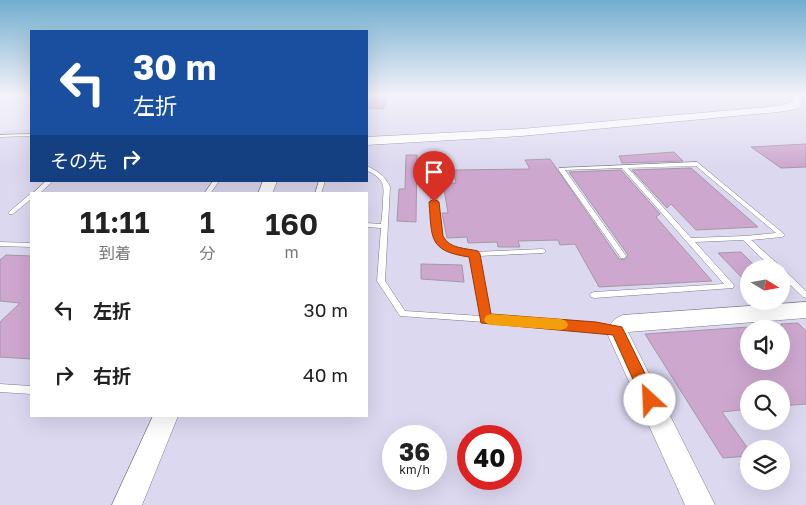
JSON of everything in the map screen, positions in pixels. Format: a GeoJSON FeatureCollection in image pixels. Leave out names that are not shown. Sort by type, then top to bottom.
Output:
{"type":"FeatureCollection","features":[{"type":"Feature","properties":{"kind":"street"},"geometry":{"type":"LineString","coordinates":[[368,141],[437,139],[661,120]]}},
{"type":"Feature","properties":{"kind":"street"},"geometry":{"type":"LineString","coordinates":[[700,505],[617,331],[623,323],[806,310]]}},
{"type":"Feature","properties":{"kind":"street"},"geometry":{"type":"LineString","coordinates":[[127,505],[166,417]]}},
{"type":"Feature","properties":{"kind":"lane"},"geometry":{"type":"LineString","coordinates":[[0,136],[30,135]]}},
{"type":"Feature","properties":{"kind":"lane"},"geometry":{"type":"LineString","coordinates":[[622,256],[561,169],[697,164],[782,235],[689,240]]}},
{"type":"Feature","properties":{"kind":"lane"},"geometry":{"type":"LineString","coordinates":[[594,295],[730,286],[624,166]]}},
{"type":"Feature","properties":{"kind":"lane"},"geometry":{"type":"LineString","coordinates":[[431,168],[437,236],[441,244],[456,251],[474,254],[543,251]]}},
{"type":"Feature","properties":{"kind":"lane"},"geometry":{"type":"LineString","coordinates":[[368,169],[377,172],[385,180],[387,187],[383,226],[381,281],[403,314],[596,327],[617,331]]}},
{"type":"Feature","properties":{"kind":"lane"},"geometry":{"type":"LineString","coordinates":[[37,192],[49,182]]}},
{"type":"Feature","properties":{"kind":"lane"},"geometry":{"type":"LineString","coordinates":[[11,214],[30,197]]}},
{"type":"Feature","properties":{"kind":"lane"},"geometry":{"type":"LineString","coordinates":[[368,225],[383,226]]}},
{"type":"Feature","properties":{"kind":"lane"},"geometry":{"type":"LineString","coordinates":[[745,238],[768,260]]}},
{"type":"Feature","properties":{"kind":"lane"},"geometry":{"type":"LineString","coordinates":[[0,244],[30,245]]}},
{"type":"Feature","properties":{"kind":"lane"},"geometry":{"type":"LineString","coordinates":[[474,254],[486,319]]}},
{"type":"Feature","properties":{"kind":"lane"},"geometry":{"type":"LineString","coordinates":[[790,280],[806,295]]}},
{"type":"Feature","properties":{"kind":"lane"},"geometry":{"type":"LineString","coordinates":[[0,388],[30,390]]}},
{"type":"Feature","properties":{"kind":"shaded area"},"geometry":{"type":"Polygon","coordinates":[[[368,120],[806,120],[806,505],[0,505],[0,133],[9,130],[30,130],[30,182],[368,182],[368,120]]]}},
{"type":"Feature","properties":{"kind":"building"},"geometry":{"type":"Polygon","coordinates":[[[806,144],[806,167],[781,168],[751,147],[806,144]]]}},
{"type":"Feature","properties":{"kind":"building"},"geometry":{"type":"Polygon","coordinates":[[[674,152],[683,161],[622,163],[619,156],[674,152]]]}},
{"type":"Feature","properties":{"kind":"building"},"geometry":{"type":"Polygon","coordinates":[[[406,155],[417,155],[416,222],[397,221],[399,189],[405,189],[406,155]]]}},
{"type":"Feature","properties":{"kind":"building"},"geometry":{"type":"Polygon","coordinates":[[[550,159],[619,259],[625,260],[628,255],[569,172],[621,170],[660,214],[656,217],[712,281],[599,287],[575,244],[560,245],[558,240],[518,241],[520,247],[498,247],[497,242],[468,243],[467,237],[447,238],[442,213],[448,213],[443,183],[456,183],[453,170],[530,169],[525,160],[550,159]]]}},
{"type":"Feature","properties":{"kind":"building"},"geometry":{"type":"Polygon","coordinates":[[[691,168],[758,227],[696,230],[671,204],[667,208],[632,170],[691,168]]]}},
{"type":"Feature","properties":{"kind":"building"},"geometry":{"type":"Polygon","coordinates":[[[741,252],[749,260],[740,260],[740,276],[718,253],[741,252]]]}},
{"type":"Feature","properties":{"kind":"building"},"geometry":{"type":"Polygon","coordinates":[[[6,255],[30,256],[30,359],[0,357],[0,322],[20,303],[0,301],[0,260],[6,255]]]}},
{"type":"Feature","properties":{"kind":"building"},"geometry":{"type":"Polygon","coordinates":[[[421,264],[462,265],[464,282],[421,279],[421,264]]]}},
{"type":"Feature","properties":{"kind":"building"},"geometry":{"type":"Polygon","coordinates":[[[790,323],[798,323],[806,331],[806,404],[790,405],[790,380],[740,380],[740,410],[722,412],[742,440],[740,440],[740,457],[723,458],[645,334],[740,328],[740,370],[790,370],[790,323]]]}},
{"type":"Feature","properties":{"kind":"slow traffic"},"geometry":{"type":"LineString","coordinates":[[491,320],[561,325]]}},
{"type":"Feature","properties":{"kind":"route"},"geometry":{"type":"LineString","coordinates":[[434,202],[437,236],[441,244],[456,251],[474,254],[486,319],[596,327],[617,331],[650,400]]}}]}
